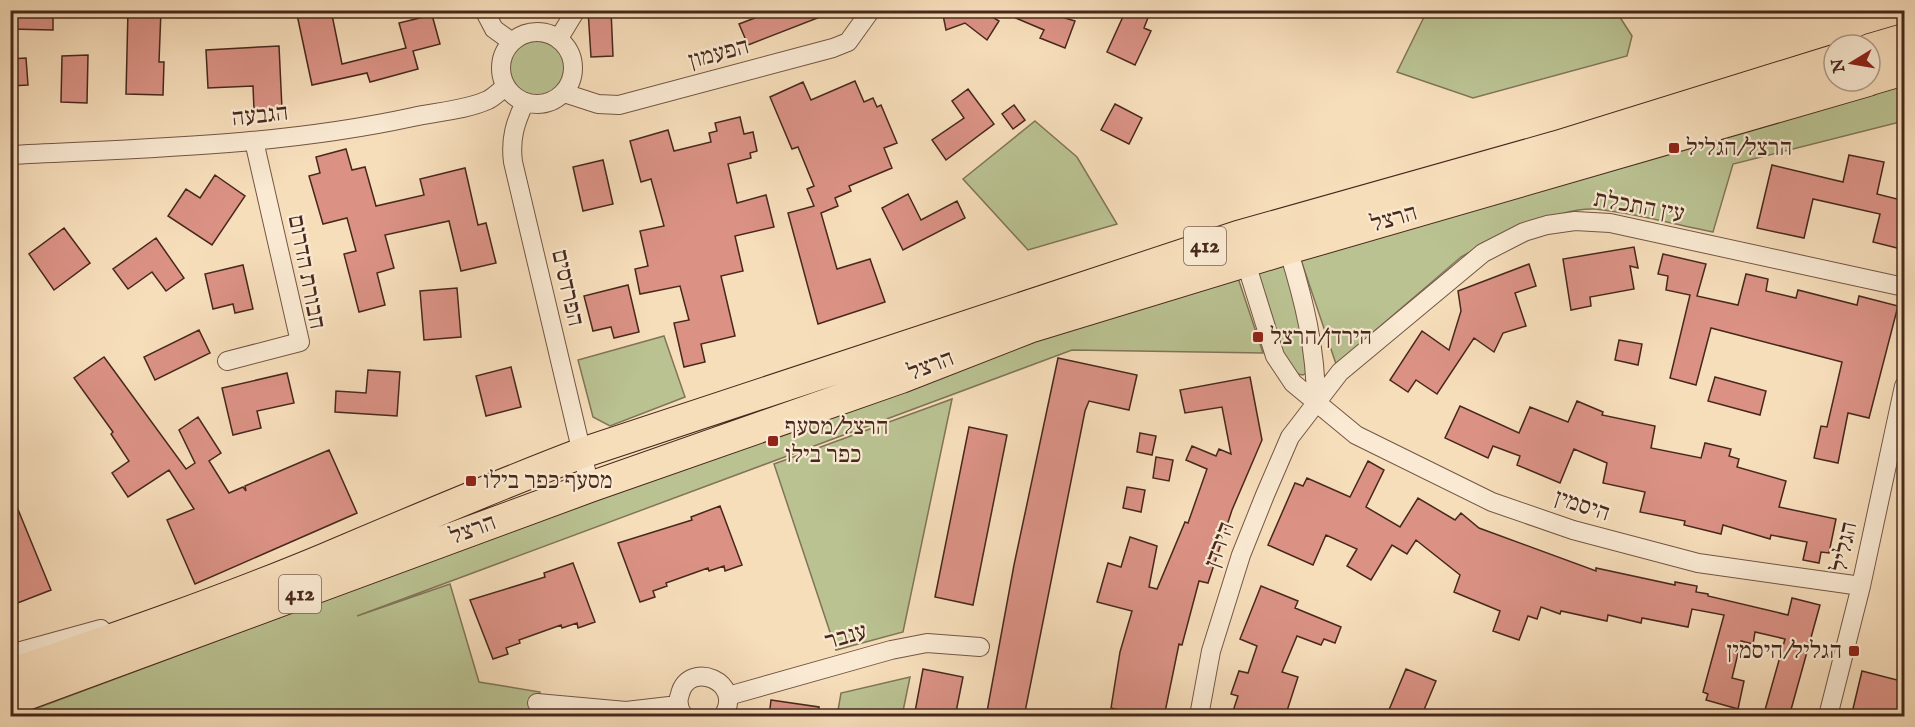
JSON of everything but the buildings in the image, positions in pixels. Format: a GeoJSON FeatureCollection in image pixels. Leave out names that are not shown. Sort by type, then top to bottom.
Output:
{"type":"FeatureCollection","features":[{"type":"Feature","properties":{"kind":"main road"},"geometry":{"type":"LineString","coordinates":[[1882,46],[1905,39]]}},
{"type":"Feature","properties":{"kind":"main road","name":"הרצל"},"geometry":{"type":"LineString","coordinates":[[10,674],[154,624],[315,562],[438,509],[582,453],[1238,236],[1557,146],[1822,64]]}},
{"type":"Feature","properties":{"kind":"main road","name":"הרצל"},"geometry":{"type":"LineString","coordinates":[[1882,77],[1905,70]]}},
{"type":"Feature","properties":{"kind":"main road","name":"הרצל"},"geometry":{"type":"LineString","coordinates":[[10,701],[590,487],[901,378],[1029,328],[1288,249],[1828,93]]}},
{"type":"Feature","properties":{"kind":"street"},"geometry":{"type":"LineString","coordinates":[[484,10],[494,28],[512,42]]}},
{"type":"Feature","properties":{"kind":"street"},"geometry":{"type":"LineString","coordinates":[[559,38],[576,10]]}},
{"type":"Feature","properties":{"kind":"street","name":"הפעמון"},"geometry":{"type":"LineString","coordinates":[[564,93],[598,104],[620,105],[806,56],[848,42],[871,10]]}},
{"type":"Feature","properties":{"kind":"street"},"geometry":{"type":"LineString","coordinates":[[535,32],[547,33],[559,38],[572,57],[574,70],[564,93],[550,102],[538,104],[525,102],[506,86],[501,64],[512,42],[522,35],[535,32]]}},
{"type":"Feature","properties":{"kind":"street","name":"הגבעה"},"geometry":{"type":"LineString","coordinates":[[10,155],[254,141],[389,122],[488,100],[506,86]]}},
{"type":"Feature","properties":{"kind":"street","name":"הפרדסים"},"geometry":{"type":"LineString","coordinates":[[525,102],[514,125],[510,144],[513,162],[590,487]]}},
{"type":"Feature","properties":{"kind":"street","name":"חבורת הדרום"},"geometry":{"type":"LineString","coordinates":[[227,360],[300,342],[254,141]]}},
{"type":"Feature","properties":{"kind":"street","name":"עין התכלת"},"geometry":{"type":"LineString","coordinates":[[1316,402],[1347,365],[1458,272],[1505,241],[1546,225],[1575,220],[1610,223],[1905,286]]}},
{"type":"Feature","properties":{"kind":"street"},"geometry":{"type":"LineString","coordinates":[[1288,249],[1311,331],[1316,363],[1316,402]]}},
{"type":"Feature","properties":{"kind":"street","name":"היסמין"},"geometry":{"type":"LineString","coordinates":[[1246,263],[1275,356],[1293,383],[1356,435],[1492,502],[1573,530],[1698,563],[1861,586]]}},
{"type":"Feature","properties":{"kind":"street","name":"הגליל"},"geometry":{"type":"LineString","coordinates":[[1828,717],[1861,586],[1905,386]]}},
{"type":"Feature","properties":{"kind":"street","name":"הירדן"},"geometry":{"type":"LineString","coordinates":[[1199,717],[1211,651],[1241,555],[1290,437],[1316,402]]}},
{"type":"Feature","properties":{"kind":"street"},"geometry":{"type":"LineString","coordinates":[[10,654],[100,629],[131,624],[154,624]]}},
{"type":"Feature","properties":{"kind":"street","name":"ענבר"},"geometry":{"type":"LineString","coordinates":[[728,696],[891,650],[927,643],[980,647]]}},
{"type":"Feature","properties":{"kind":"street"},"geometry":{"type":"LineString","coordinates":[[537,703],[626,711],[681,711],[681,688],[687,682],[702,676],[716,680],[728,696],[728,704],[723,717]]}},
{"type":"Feature","properties":{"kind":"green space"},"geometry":{"type":"Polygon","coordinates":[[[1427,11],[1616,11],[1632,36],[1627,56],[1473,98],[1397,72],[1427,11]]]}},
{"type":"Feature","properties":{"kind":"green space"},"geometry":{"type":"Polygon","coordinates":[[[537,41],[547,43],[556,49],[562,58],[564,68],[562,78],[556,87],[547,93],[537,95],[527,93],[518,87],[512,78],[510,68],[512,58],[518,49],[527,43],[537,41]]]}},
{"type":"Feature","properties":{"kind":"green space"},"geometry":{"type":"Polygon","coordinates":[[[1904,83],[1904,121],[1733,164],[1713,232],[1595,209],[1563,213],[1545,219],[1508,233],[1461,257],[1336,364],[1300,257],[1869,93],[1882,93],[1882,89],[1904,83]]]}},
{"type":"Feature","properties":{"kind":"green space"},"geometry":{"type":"Polygon","coordinates":[[[1035,121],[1077,157],[1117,224],[1028,250],[963,179],[1035,121]]]}},
{"type":"Feature","properties":{"kind":"green space"},"geometry":{"type":"Polygon","coordinates":[[[1286,260],[1309,371],[1303,375],[1292,373],[1287,365],[1251,267],[1286,260]]]}},
{"type":"Feature","properties":{"kind":"green space"},"geometry":{"type":"Polygon","coordinates":[[[1238,278],[1263,353],[1072,350],[357,616],[450,584],[479,682],[540,692],[536,716],[16,716],[585,503],[1040,338],[1238,278]]]}},
{"type":"Feature","properties":{"kind":"green space"},"geometry":{"type":"Polygon","coordinates":[[[664,336],[685,397],[610,426],[593,417],[578,360],[664,336]]]}},
{"type":"Feature","properties":{"kind":"green space"},"geometry":{"type":"Polygon","coordinates":[[[952,399],[903,632],[836,650],[774,464],[952,399]]]}},
{"type":"Feature","properties":{"kind":"green space"},"geometry":{"type":"Polygon","coordinates":[[[910,677],[902,716],[837,716],[841,693],[910,677]]]}},
{"type":"Feature","properties":{"kind":"place","name":"הרצל/הגליל"},"geometry":{"type":"Point","coordinates":[1674,148]}},
{"type":"Feature","properties":{"kind":"place","name":"הירדן/הרצל"},"geometry":{"type":"Point","coordinates":[1258,337]}},
{"type":"Feature","properties":{"kind":"place","name":"הרצל/מסעף כפר בילו"},"geometry":{"type":"Point","coordinates":[773,441]}},
{"type":"Feature","properties":{"kind":"place","name":"מסעף כפר בילו"},"geometry":{"type":"Point","coordinates":[471,481]}},
{"type":"Feature","properties":{"kind":"place","name":"הגליל/היסמין"},"geometry":{"type":"Point","coordinates":[1854,651]}}]}
